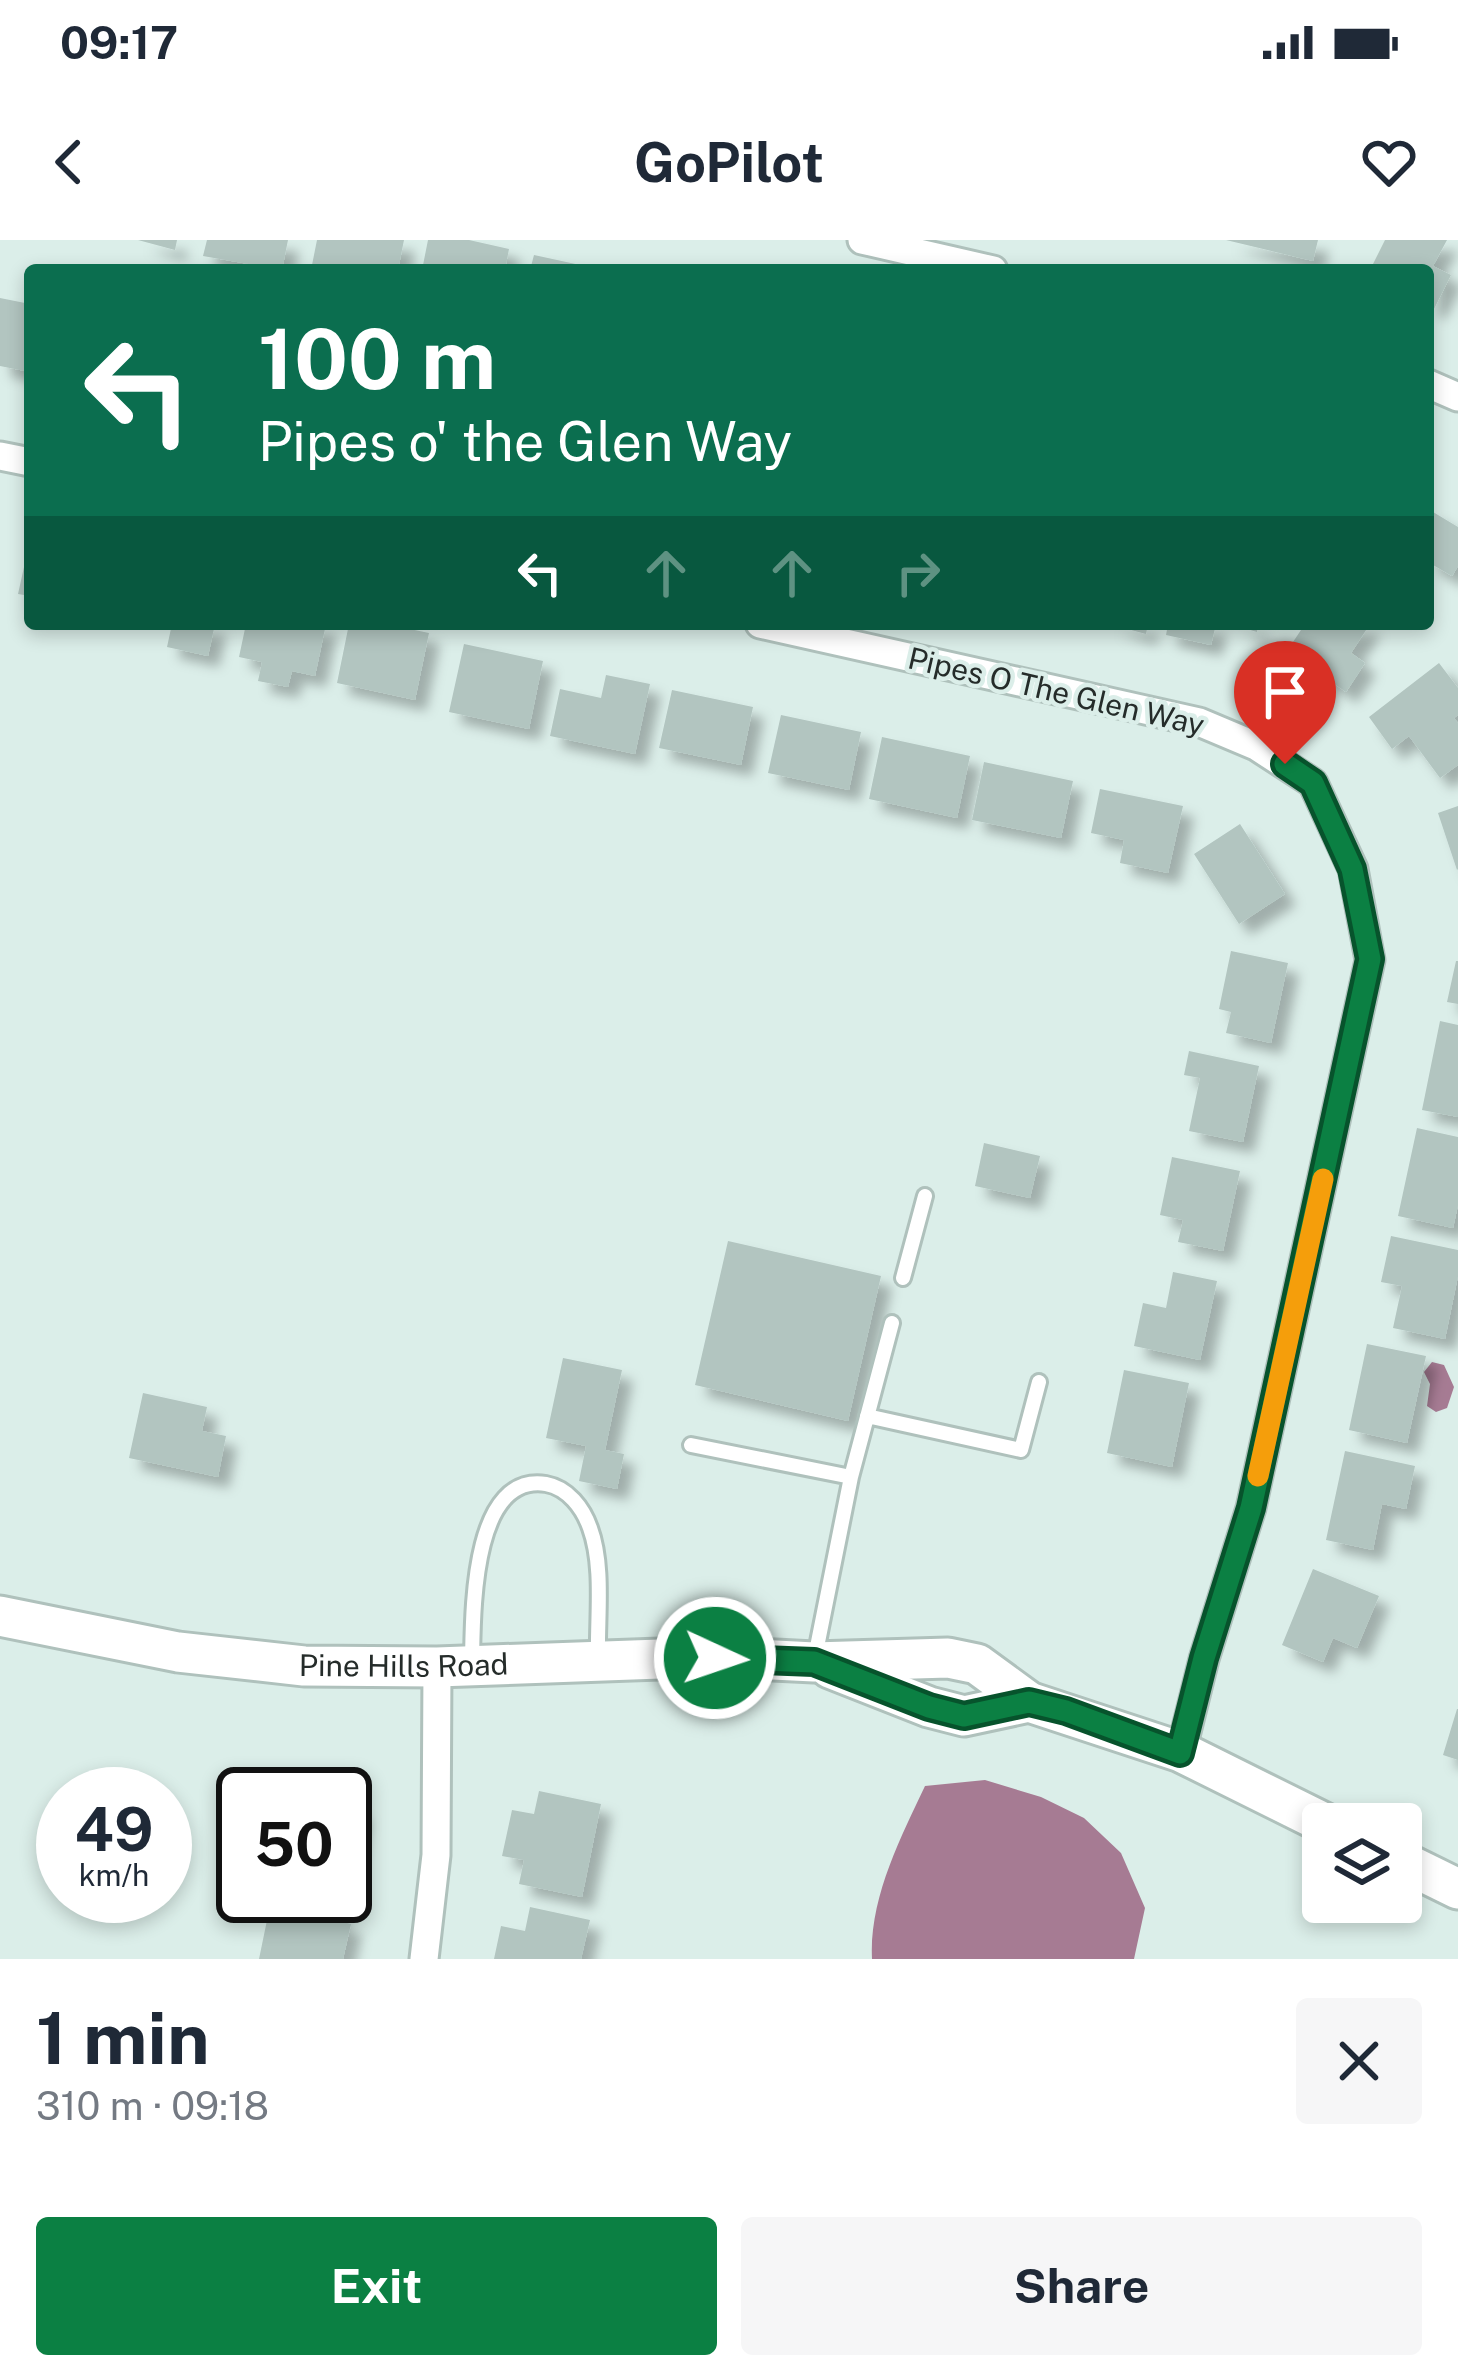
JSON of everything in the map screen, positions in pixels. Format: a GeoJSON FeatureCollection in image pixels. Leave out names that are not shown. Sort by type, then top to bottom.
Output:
{"type":"FeatureCollection","features":[{"type":"Feature","properties":{"kind":"main road","name":"Pine Hills Road"},"geometry":{"type":"LineString","coordinates":[[0,1616],[178,1652],[304,1666],[948,1658],[977,1664],[1029,1702],[1180,1753],[1302,1812]]}},
{"type":"Feature","properties":{"kind":"main road"},"geometry":{"type":"LineString","coordinates":[[1422,1871],[1458,1889]]}},
{"type":"Feature","properties":{"kind":"street"},"geometry":{"type":"LineString","coordinates":[[862,240],[967,264]]}},
{"type":"Feature","properties":{"kind":"street","name":"Pipes O The Glen Way"},"geometry":{"type":"LineString","coordinates":[[816,630],[853,634],[1199,722],[1256,746],[1313,783],[1352,869],[1370,959],[1251,1508],[1180,1753]]}},
{"type":"Feature","properties":{"kind":"street"},"geometry":{"type":"LineString","coordinates":[[424,1959],[455,1666]]}},
{"type":"Feature","properties":{"kind":"lane"},"geometry":{"type":"LineString","coordinates":[[903,1278],[925,1196]]}},
{"type":"Feature","properties":{"kind":"lane"},"geometry":{"type":"LineString","coordinates":[[814,1662],[851,1477],[892,1323]]}},
{"type":"Feature","properties":{"kind":"lane"},"geometry":{"type":"LineString","coordinates":[[867,1416],[1022,1450],[1039,1382]]}},
{"type":"Feature","properties":{"kind":"lane"},"geometry":{"type":"LineString","coordinates":[[691,1444],[851,1477]]}},
{"type":"Feature","properties":{"kind":"lane"},"geometry":{"type":"LineString","coordinates":[[455,1666],[491,1518],[507,1497],[526,1484],[549,1484],[567,1493],[584,1512],[592,1532],[598,1661]]}},
{"type":"Feature","properties":{"kind":"shaded area"},"geometry":{"type":"Polygon","coordinates":[[[1432,1362],[1444,1365],[1454,1387],[1447,1408],[1436,1412],[1427,1406],[1430,1384],[1424,1372],[1432,1362]]]}},
{"type":"Feature","properties":{"kind":"shaded area"},"geometry":{"type":"Polygon","coordinates":[[[985,1780],[1041,1797],[1084,1818],[1121,1853],[1145,1908],[1134,1959],[872,1959],[881,1892],[925,1786],[985,1780]]]}},
{"type":"Feature","properties":{"kind":"building"},"geometry":{"type":"Polygon","coordinates":[[[138,240],[177,240],[175,250],[138,240]]]}},
{"type":"Feature","properties":{"kind":"building"},"geometry":{"type":"Polygon","coordinates":[[[207,240],[288,240],[283,264],[203,256],[207,240]]]}},
{"type":"Feature","properties":{"kind":"building"},"geometry":{"type":"Polygon","coordinates":[[[317,240],[404,240],[399,264],[312,264],[317,240]]]}},
{"type":"Feature","properties":{"kind":"building"},"geometry":{"type":"Polygon","coordinates":[[[428,240],[469,240],[509,249],[506,264],[423,264],[428,240]]]}},
{"type":"Feature","properties":{"kind":"building"},"geometry":{"type":"Polygon","coordinates":[[[1226,240],[1318,240],[1313,261],[1226,240]]]}},
{"type":"Feature","properties":{"kind":"building"},"geometry":{"type":"Polygon","coordinates":[[[1385,240],[1447,240],[1434,264],[1373,264],[1385,240]]]}},
{"type":"Feature","properties":{"kind":"building"},"geometry":{"type":"Polygon","coordinates":[[[534,255],[576,264],[532,264],[534,255]]]}},
{"type":"Feature","properties":{"kind":"building"},"geometry":{"type":"Polygon","coordinates":[[[1434,266],[1451,275],[1434,309],[1434,266]]]}},
{"type":"Feature","properties":{"kind":"building"},"geometry":{"type":"Polygon","coordinates":[[[0,298],[24,303],[24,371],[0,366],[0,298]]]}},
{"type":"Feature","properties":{"kind":"building"},"geometry":{"type":"Polygon","coordinates":[[[1434,513],[1458,527],[1458,566],[1452,576],[1434,566],[1434,513]]]}},
{"type":"Feature","properties":{"kind":"building"},"geometry":{"type":"Polygon","coordinates":[[[171,630],[214,630],[208,656],[167,647],[171,630]]]}},
{"type":"Feature","properties":{"kind":"building"},"geometry":{"type":"Polygon","coordinates":[[[245,630],[325,630],[315,676],[292,671],[288,687],[258,681],[262,662],[239,657],[245,630]]]}},
{"type":"Feature","properties":{"kind":"building"},"geometry":{"type":"Polygon","coordinates":[[[348,630],[429,633],[415,700],[337,683],[348,630]]]}},
{"type":"Feature","properties":{"kind":"building"},"geometry":{"type":"Polygon","coordinates":[[[1167,630],[1215,630],[1211,645],[1166,635],[1167,630]]]}},
{"type":"Feature","properties":{"kind":"building"},"geometry":{"type":"Polygon","coordinates":[[[1301,630],[1366,630],[1351,653],[1365,663],[1346,692],[1287,651],[1301,630]]]}},
{"type":"Feature","properties":{"kind":"building"},"geometry":{"type":"Polygon","coordinates":[[[464,644],[543,661],[529,729],[449,712],[464,644]]]}},
{"type":"Feature","properties":{"kind":"building"},"geometry":{"type":"Polygon","coordinates":[[[1439,663],[1458,688],[1454,718],[1458,765],[1440,778],[1409,736],[1392,749],[1369,717],[1439,663]]]}},
{"type":"Feature","properties":{"kind":"building"},"geometry":{"type":"Polygon","coordinates":[[[606,675],[650,684],[635,754],[550,736],[560,689],[601,698],[606,675]]]}},
{"type":"Feature","properties":{"kind":"building"},"geometry":{"type":"Polygon","coordinates":[[[672,690],[753,707],[741,765],[659,748],[672,690]]]}},
{"type":"Feature","properties":{"kind":"building"},"geometry":{"type":"Polygon","coordinates":[[[781,715],[861,732],[849,790],[768,773],[781,715]]]}},
{"type":"Feature","properties":{"kind":"building"},"geometry":{"type":"Polygon","coordinates":[[[882,737],[970,756],[957,818],[869,799],[882,737]]]}},
{"type":"Feature","properties":{"kind":"building"},"geometry":{"type":"Polygon","coordinates":[[[984,762],[1073,781],[1061,838],[972,820],[984,762]]]}},
{"type":"Feature","properties":{"kind":"building"},"geometry":{"type":"Polygon","coordinates":[[[1100,789],[1183,806],[1168,873],[1120,863],[1124,840],[1091,833],[1100,789]]]}},
{"type":"Feature","properties":{"kind":"building"},"geometry":{"type":"Polygon","coordinates":[[[1458,806],[1458,869],[1457,870],[1438,813],[1458,806]]]}},
{"type":"Feature","properties":{"kind":"building"},"geometry":{"type":"Polygon","coordinates":[[[1240,824],[1285,894],[1239,924],[1194,854],[1240,824]]]}},
{"type":"Feature","properties":{"kind":"building"},"geometry":{"type":"Polygon","coordinates":[[[1231,951],[1288,963],[1271,1043],[1226,1033],[1231,1012],[1219,1009],[1231,951]]]}},
{"type":"Feature","properties":{"kind":"building"},"geometry":{"type":"Polygon","coordinates":[[[1458,961],[1458,1004],[1447,1002],[1458,961]]]}},
{"type":"Feature","properties":{"kind":"building"},"geometry":{"type":"Polygon","coordinates":[[[1440,1021],[1458,1025],[1458,1117],[1422,1110],[1440,1021]]]}},
{"type":"Feature","properties":{"kind":"building"},"geometry":{"type":"Polygon","coordinates":[[[1189,1051],[1259,1066],[1243,1142],[1189,1131],[1200,1078],[1184,1075],[1189,1051]]]}},
{"type":"Feature","properties":{"kind":"building"},"geometry":{"type":"Polygon","coordinates":[[[1417,1128],[1458,1137],[1458,1205],[1453,1228],[1398,1216],[1417,1128]]]}},
{"type":"Feature","properties":{"kind":"building"},"geometry":{"type":"Polygon","coordinates":[[[984,1143],[1040,1156],[1030,1198],[975,1186],[984,1143]]]}},
{"type":"Feature","properties":{"kind":"building"},"geometry":{"type":"Polygon","coordinates":[[[1172,1157],[1240,1171],[1223,1251],[1178,1242],[1183,1220],[1160,1215],[1172,1157]]]}},
{"type":"Feature","properties":{"kind":"building"},"geometry":{"type":"Polygon","coordinates":[[[1391,1236],[1458,1250],[1458,1276],[1445,1339],[1393,1328],[1402,1286],[1381,1282],[1391,1236]]]}},
{"type":"Feature","properties":{"kind":"building"},"geometry":{"type":"Polygon","coordinates":[[[728,1241],[881,1276],[848,1421],[695,1385],[728,1241]]]}},
{"type":"Feature","properties":{"kind":"building"},"geometry":{"type":"Polygon","coordinates":[[[1173,1272],[1217,1281],[1200,1360],[1134,1346],[1143,1303],[1166,1308],[1173,1272]]]}},
{"type":"Feature","properties":{"kind":"building"},"geometry":{"type":"Polygon","coordinates":[[[1367,1344],[1426,1356],[1407,1443],[1349,1430],[1367,1344]]]}},
{"type":"Feature","properties":{"kind":"building"},"geometry":{"type":"Polygon","coordinates":[[[563,1358],[622,1370],[605,1450],[624,1454],[617,1489],[579,1481],[586,1446],[546,1438],[563,1358]]]}},
{"type":"Feature","properties":{"kind":"building"},"geometry":{"type":"Polygon","coordinates":[[[1124,1370],[1189,1383],[1172,1467],[1107,1453],[1124,1370]]]}},
{"type":"Feature","properties":{"kind":"building"},"geometry":{"type":"Polygon","coordinates":[[[143,1393],[207,1407],[202,1431],[226,1436],[218,1477],[129,1458],[143,1393]]]}},
{"type":"Feature","properties":{"kind":"building"},"geometry":{"type":"Polygon","coordinates":[[[1345,1451],[1415,1466],[1406,1509],[1382,1504],[1373,1550],[1326,1540],[1345,1451]]]}},
{"type":"Feature","properties":{"kind":"building"},"geometry":{"type":"Polygon","coordinates":[[[1313,1569],[1379,1596],[1357,1648],[1333,1638],[1323,1662],[1282,1645],[1313,1569]]]}},
{"type":"Feature","properties":{"kind":"building"},"geometry":{"type":"Polygon","coordinates":[[[1458,1709],[1458,1760],[1443,1755],[1458,1709]]]}},
{"type":"Feature","properties":{"kind":"building"},"geometry":{"type":"Polygon","coordinates":[[[539,1791],[601,1804],[582,1897],[519,1884],[524,1860],[502,1856],[512,1810],[534,1814],[539,1791]]]}},
{"type":"Feature","properties":{"kind":"building"},"geometry":{"type":"Polygon","coordinates":[[[530,1907],[590,1920],[581,1959],[494,1959],[501,1926],[525,1931],[530,1907]]]}},
{"type":"Feature","properties":{"kind":"building"},"geometry":{"type":"Polygon","coordinates":[[[266,1923],[351,1924],[343,1959],[259,1959],[266,1923]]]}},
{"type":"Feature","properties":{"kind":"slow traffic"},"geometry":{"type":"LineString","coordinates":[[1258,1476],[1323,1179]]}},
{"type":"Feature","properties":{"kind":"route"},"geometry":{"type":"LineString","coordinates":[[715,1658],[814,1662],[964,1716],[1029,1702],[1180,1753],[1251,1508],[1370,959],[1352,869],[1313,783],[1285,764]]}}]}
